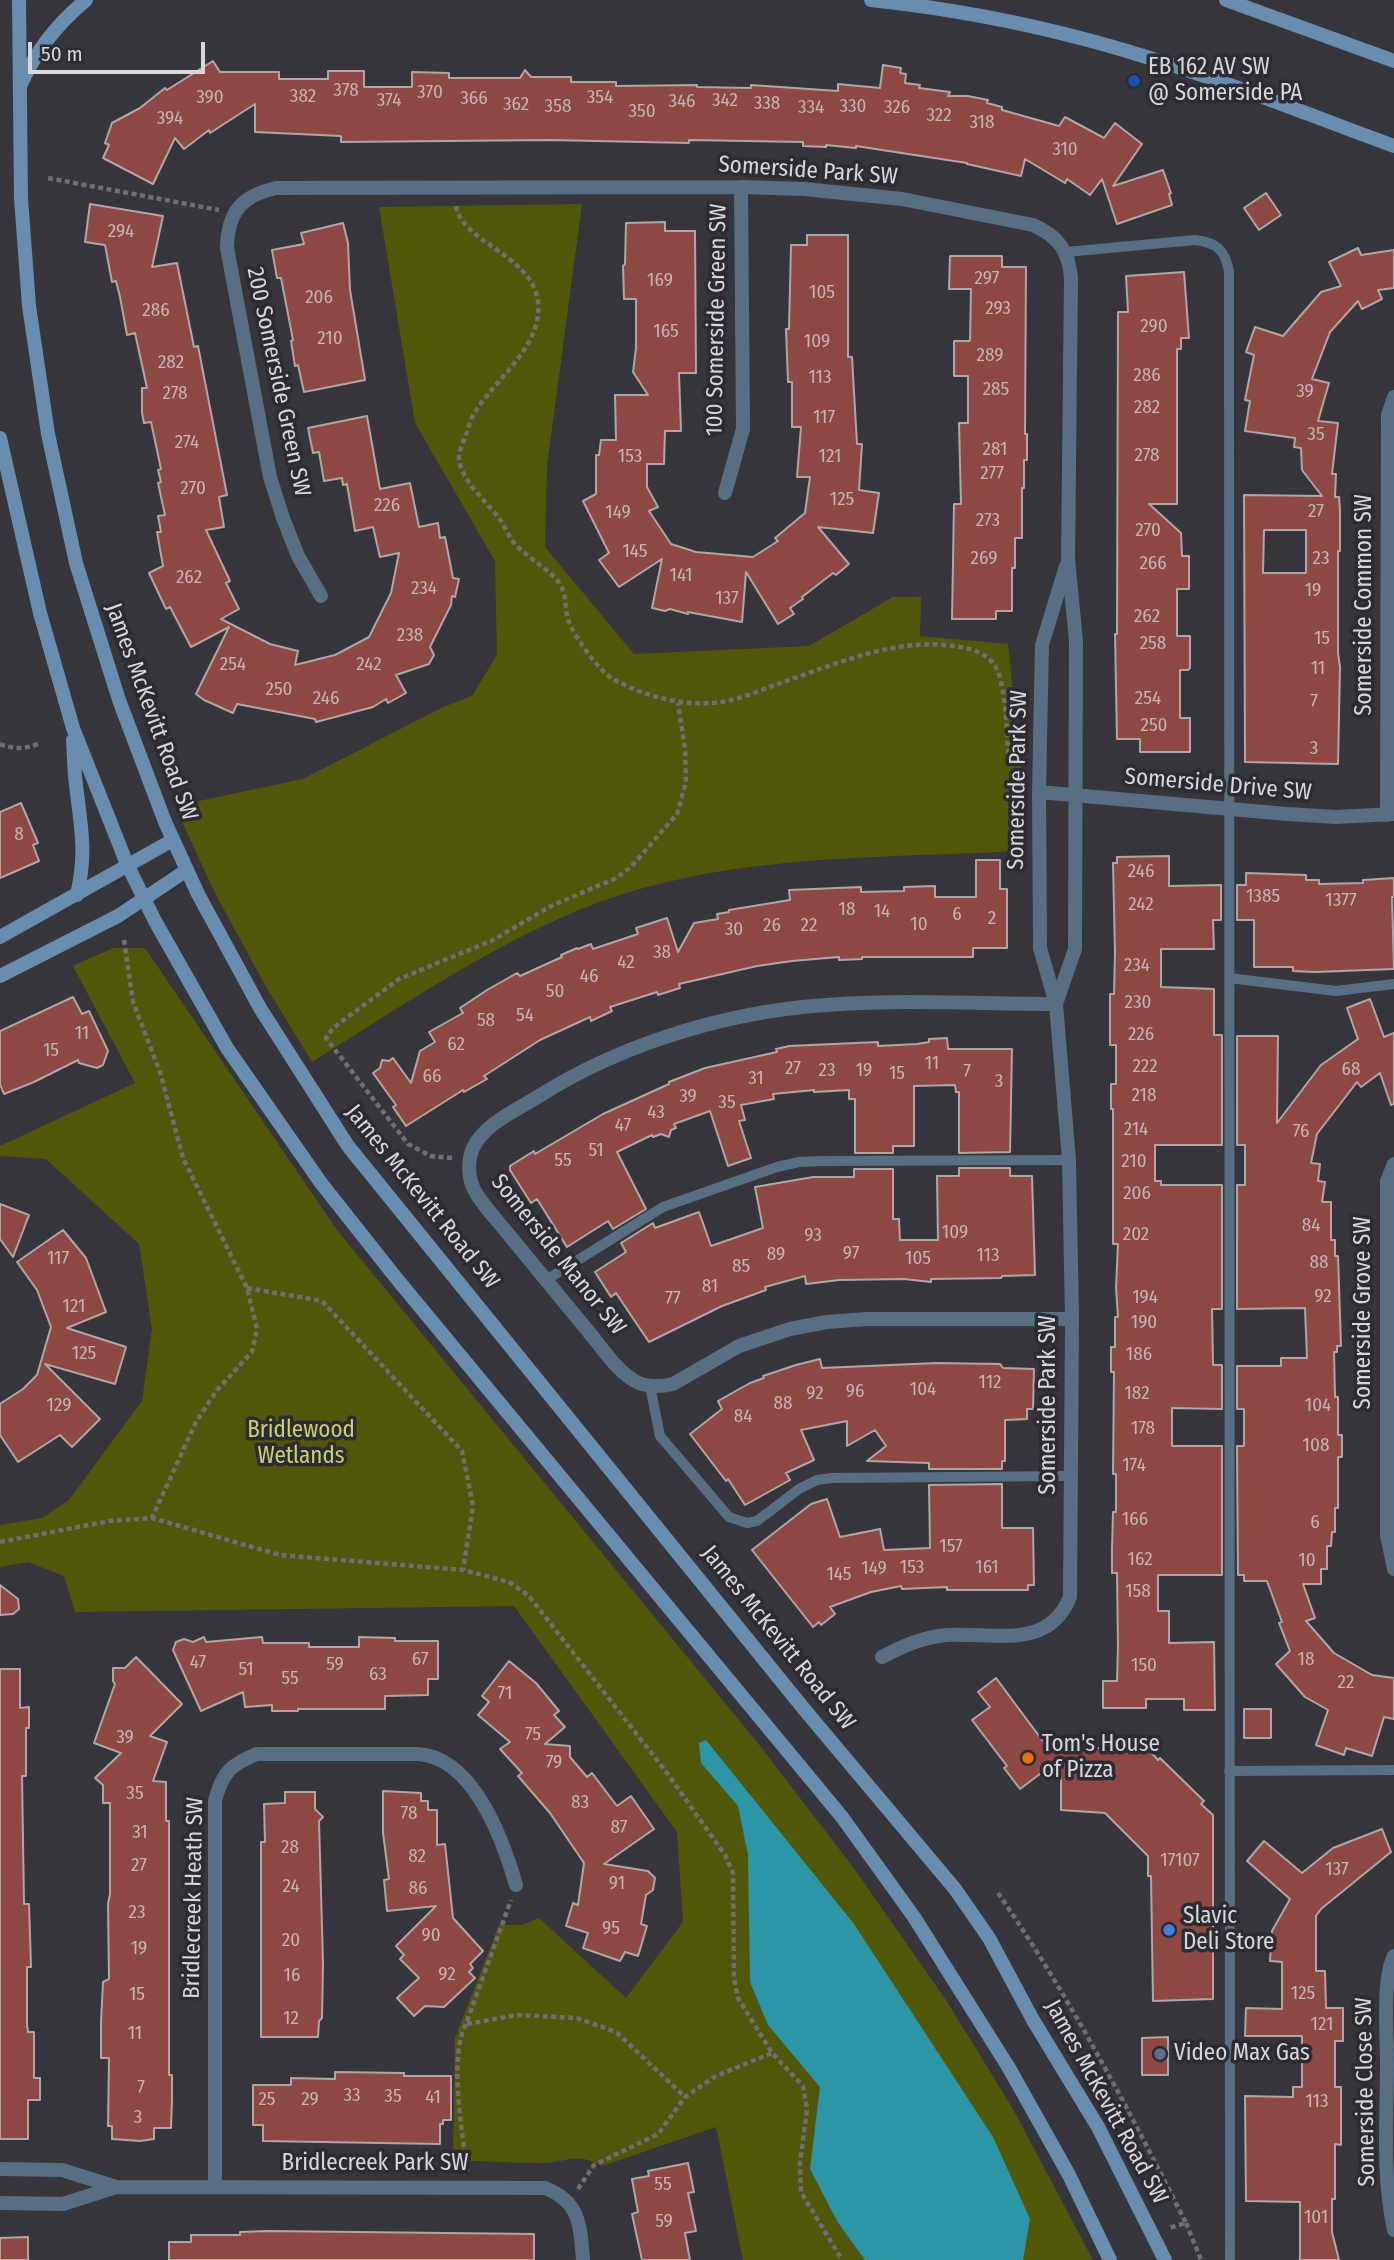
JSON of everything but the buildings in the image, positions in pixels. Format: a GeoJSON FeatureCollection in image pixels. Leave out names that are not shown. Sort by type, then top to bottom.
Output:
{"type":"FeatureCollection","features":[{"type":"Feature","properties":{"kind":"main road","name":"James McKevitt Road SW"},"geometry":{"type":"LineString","coordinates":[[19,0],[21,198],[29,306],[51,447],[76,563],[98,636],[119,700],[187,870],[260,1008],[348,1146],[804,1709],[955,1889],[989,1938],[1033,2020],[1098,2127],[1165,2260]]}},
{"type":"Feature","properties":{"kind":"main road"},"geometry":{"type":"LineString","coordinates":[[18,91],[42,45],[61,21],[86,0]]}},
{"type":"Feature","properties":{"kind":"main road"},"geometry":{"type":"LineString","coordinates":[[871,0],[1005,21],[1104,44],[1200,75],[1394,146]]}},
{"type":"Feature","properties":{"kind":"main road"},"geometry":{"type":"LineString","coordinates":[[1226,0],[1394,61]]}},
{"type":"Feature","properties":{"kind":"main road"},"geometry":{"type":"LineString","coordinates":[[0,438],[40,613],[73,728],[127,864],[227,1048],[321,1183],[397,1279],[842,1817],[914,1917],[1009,2068],[1069,2175],[1110,2260]]}},
{"type":"Feature","properties":{"kind":"main road"},"geometry":{"type":"LineString","coordinates":[[73,728],[75,783],[83,828],[84,860],[77,895]]}},
{"type":"Feature","properties":{"kind":"main road"},"geometry":{"type":"LineString","coordinates":[[0,937],[173,840]]}},
{"type":"Feature","properties":{"kind":"main road"},"geometry":{"type":"LineString","coordinates":[[0,976],[118,916],[187,870]]}},
{"type":"Feature","properties":{"kind":"street","name":"Somerside Park SW"},"geometry":{"type":"LineString","coordinates":[[235,213],[259,192],[276,188],[741,187],[804,189],[902,199],[1033,225],[1056,238],[1070,262],[1071,278],[1068,558],[1076,641],[1075,950],[1056,1004]]}},
{"type":"Feature","properties":{"kind":"street","name":"100 Somerside Green SW"},"geometry":{"type":"LineString","coordinates":[[725,493],[743,429],[741,187]]}},
{"type":"Feature","properties":{"kind":"street","name":"200 Somerside Green SW"},"geometry":{"type":"LineString","coordinates":[[235,213],[230,222],[227,248],[271,477],[298,556],[321,596]]}},
{"type":"Feature","properties":{"kind":"street","name":"Somerside Common SW"},"geometry":{"type":"LineString","coordinates":[[1391,814],[1388,415],[1394,397]]}},
{"type":"Feature","properties":{"kind":"street","name":"Somerside Park SW"},"geometry":{"type":"LineString","coordinates":[[882,1657],[921,1639],[946,1635],[1033,1634],[1057,1620],[1070,1597],[1072,1319],[1069,1160],[1056,1004],[1040,948],[1039,792],[1042,645],[1068,558]]}},
{"type":"Feature","properties":{"kind":"street","name":"Somerside Drive SW"},"geometry":{"type":"LineString","coordinates":[[1039,792],[1336,817],[1391,814]]}},
{"type":"Feature","properties":{"kind":"street","name":"Somerside Manor SW"},"geometry":{"type":"LineString","coordinates":[[650,1386],[623,1372],[476,1193],[469,1173],[470,1160],[480,1136],[565,1080],[651,1042],[686,1030],[744,1016],[802,1007],[849,1004],[1056,1004]]}},
{"type":"Feature","properties":{"kind":"street","name":"Somerside Grove SW"},"geometry":{"type":"LineString","coordinates":[[1394,1164],[1387,1181],[1390,1300],[1387,1535],[1394,1569]]}},
{"type":"Feature","properties":{"kind":"street"},"geometry":{"type":"LineString","coordinates":[[650,1386],[673,1384],[740,1346],[790,1329],[827,1322],[867,1319],[1072,1319]]}},
{"type":"Feature","properties":{"kind":"street","name":"Bridlecreek Heath SW"},"geometry":{"type":"LineString","coordinates":[[215,2186],[215,1801],[220,1781],[231,1768],[257,1754],[416,1754],[440,1758],[459,1774],[488,1814],[504,1845],[516,1885]]}},
{"type":"Feature","properties":{"kind":"street","name":"Somerside Close SW"},"geometry":{"type":"LineString","coordinates":[[1394,1956],[1388,1976],[1388,2181],[1394,2230]]}},
{"type":"Feature","properties":{"kind":"street","name":"Bridlecreek Park SW"},"geometry":{"type":"LineString","coordinates":[[0,2169],[62,2170],[116,2187]]}},
{"type":"Feature","properties":{"kind":"street","name":"Bridlecreek Park SW"},"geometry":{"type":"LineString","coordinates":[[0,2203],[64,2204],[116,2187],[215,2186],[545,2188],[568,2203]]}},
{"type":"Feature","properties":{"kind":"street"},"geometry":{"type":"LineString","coordinates":[[568,2203],[578,2218],[583,2260]]}},
{"type":"Feature","properties":{"kind":"lane"},"geometry":{"type":"LineString","coordinates":[[1066,252],[1206,241],[1219,247],[1227,259],[1230,271],[1230,2260]]}},
{"type":"Feature","properties":{"kind":"lane"},"geometry":{"type":"LineString","coordinates":[[1230,978],[1336,990],[1394,984]]}},
{"type":"Feature","properties":{"kind":"lane"},"geometry":{"type":"LineString","coordinates":[[546,1280],[663,1207],[777,1167],[822,1161],[1069,1160]]}},
{"type":"Feature","properties":{"kind":"lane"},"geometry":{"type":"LineString","coordinates":[[650,1386],[660,1436],[723,1512],[737,1521],[757,1521],[799,1489],[817,1480],[1072,1476]]}},
{"type":"Feature","properties":{"kind":"lane"},"geometry":{"type":"LineString","coordinates":[[1230,1771],[1394,1770]]}},
{"type":"Feature","properties":{"kind":"path"},"geometry":{"type":"LineString","coordinates":[[48,178],[235,213]]}},
{"type":"Feature","properties":{"kind":"path"},"geometry":{"type":"LineString","coordinates":[[456,188],[456,210],[470,229],[515,263],[533,283],[538,303],[537,326],[523,351],[475,413],[459,457],[464,476],[501,522],[513,543],[564,588],[568,621],[581,643],[610,678],[678,703],[715,703],[746,696],[878,652],[912,645],[966,647],[984,654],[995,664],[1004,698],[1009,758],[1022,765]]}},
{"type":"Feature","properties":{"kind":"path"},"geometry":{"type":"LineString","coordinates":[[470,1160],[431,1156],[408,1144],[326,1038],[333,1028],[399,979],[493,940],[551,906],[614,879],[630,868],[677,814],[685,782],[685,749],[678,703]]}},
{"type":"Feature","properties":{"kind":"path"},"geometry":{"type":"LineString","coordinates":[[0,744],[11,748],[29,748],[41,743]]}},
{"type":"Feature","properties":{"kind":"path"},"geometry":{"type":"LineString","coordinates":[[124,940],[133,1002],[160,1072],[183,1158],[247,1288],[257,1329],[252,1352],[217,1390],[196,1422],[152,1518]]}},
{"type":"Feature","properties":{"kind":"path"},"geometry":{"type":"LineString","coordinates":[[247,1288],[322,1301],[462,1451],[472,1506],[463,1570]]}},
{"type":"Feature","properties":{"kind":"path"},"geometry":{"type":"LineString","coordinates":[[0,1542],[109,1521],[152,1518],[280,1555],[463,1570],[509,1582],[529,1596],[667,1773],[725,1855],[733,1873],[733,1979],[738,1998],[772,2053],[803,2086],[807,2109],[800,2164],[801,2192],[842,2260]]}},
{"type":"Feature","properties":{"kind":"path"},"geometry":{"type":"LineString","coordinates":[[468,2187],[457,2065],[460,2036],[516,1885]]}},
{"type":"Feature","properties":{"kind":"path"},"geometry":{"type":"LineString","coordinates":[[998,1893],[1092,2045],[1137,2126],[1186,2223],[1201,2260]]}},
{"type":"Feature","properties":{"kind":"path"},"geometry":{"type":"LineString","coordinates":[[466,2024],[517,2015],[578,2018],[616,2032],[685,2097]]}},
{"type":"Feature","properties":{"kind":"path"},"geometry":{"type":"LineString","coordinates":[[568,2203],[594,2165],[658,2134],[685,2097],[716,2076],[772,2053]]}},
{"type":"Feature","properties":{"kind":"path"},"geometry":{"type":"LineString","coordinates":[[1168,2229],[1186,2223]]}},
{"type":"Feature","properties":{"kind":"green space"},"geometry":{"type":"Polygon","coordinates":[[[582,204],[547,466],[545,547],[634,654],[809,646],[893,597],[921,597],[920,636],[1008,644],[1022,776],[1020,851],[869,857],[768,865],[668,882],[620,895],[541,927],[501,947],[423,992],[312,1062],[265,985],[215,893],[176,809],[199,801],[303,779],[443,707],[472,696],[497,655],[495,561],[415,423],[379,207],[582,204]]]}},
{"type":"Feature","properties":{"kind":"green space","name":"Bridlewood Wetlands"},"geometry":{"type":"Polygon","coordinates":[[[113,948],[145,948],[337,1230],[757,1742],[853,1867],[946,2000],[1013,2109],[1093,2260],[743,2260],[716,2127],[602,2166],[585,2159],[543,2163],[453,2160],[455,2038],[499,1925],[522,1925],[539,1918],[626,1998],[683,1922],[677,1832],[514,1606],[75,1612],[64,1576],[28,1562],[0,1567],[0,1525],[42,1518],[69,1500],[142,1401],[152,1329],[139,1244],[46,1159],[0,1156],[0,1146],[135,1083],[73,966],[113,948]]]}},
{"type":"Feature","properties":{"kind":"water"},"geometry":{"type":"Polygon","coordinates":[[[706,1740],[854,1924],[993,2137],[1030,2219],[1023,2260],[865,2260],[837,2221],[810,2169],[820,2087],[768,2025],[750,1982],[748,1855],[738,1806],[701,1763],[699,1743],[706,1740]]]}},
{"type":"Feature","properties":{"kind":"place","name":"EB 162 AV SW @ Somerside PA"},"geometry":{"type":"Point","coordinates":[1134,81]}},
{"type":"Feature","properties":{"kind":"place","name":"Tom's House of Pizza"},"geometry":{"type":"Point","coordinates":[1028,1758]}},
{"type":"Feature","properties":{"kind":"place","name":"Slavic Deli Store"},"geometry":{"type":"Point","coordinates":[1169,1930]}},
{"type":"Feature","properties":{"kind":"place","name":"Video Max Gas"},"geometry":{"type":"Point","coordinates":[1160,2054]}}]}
